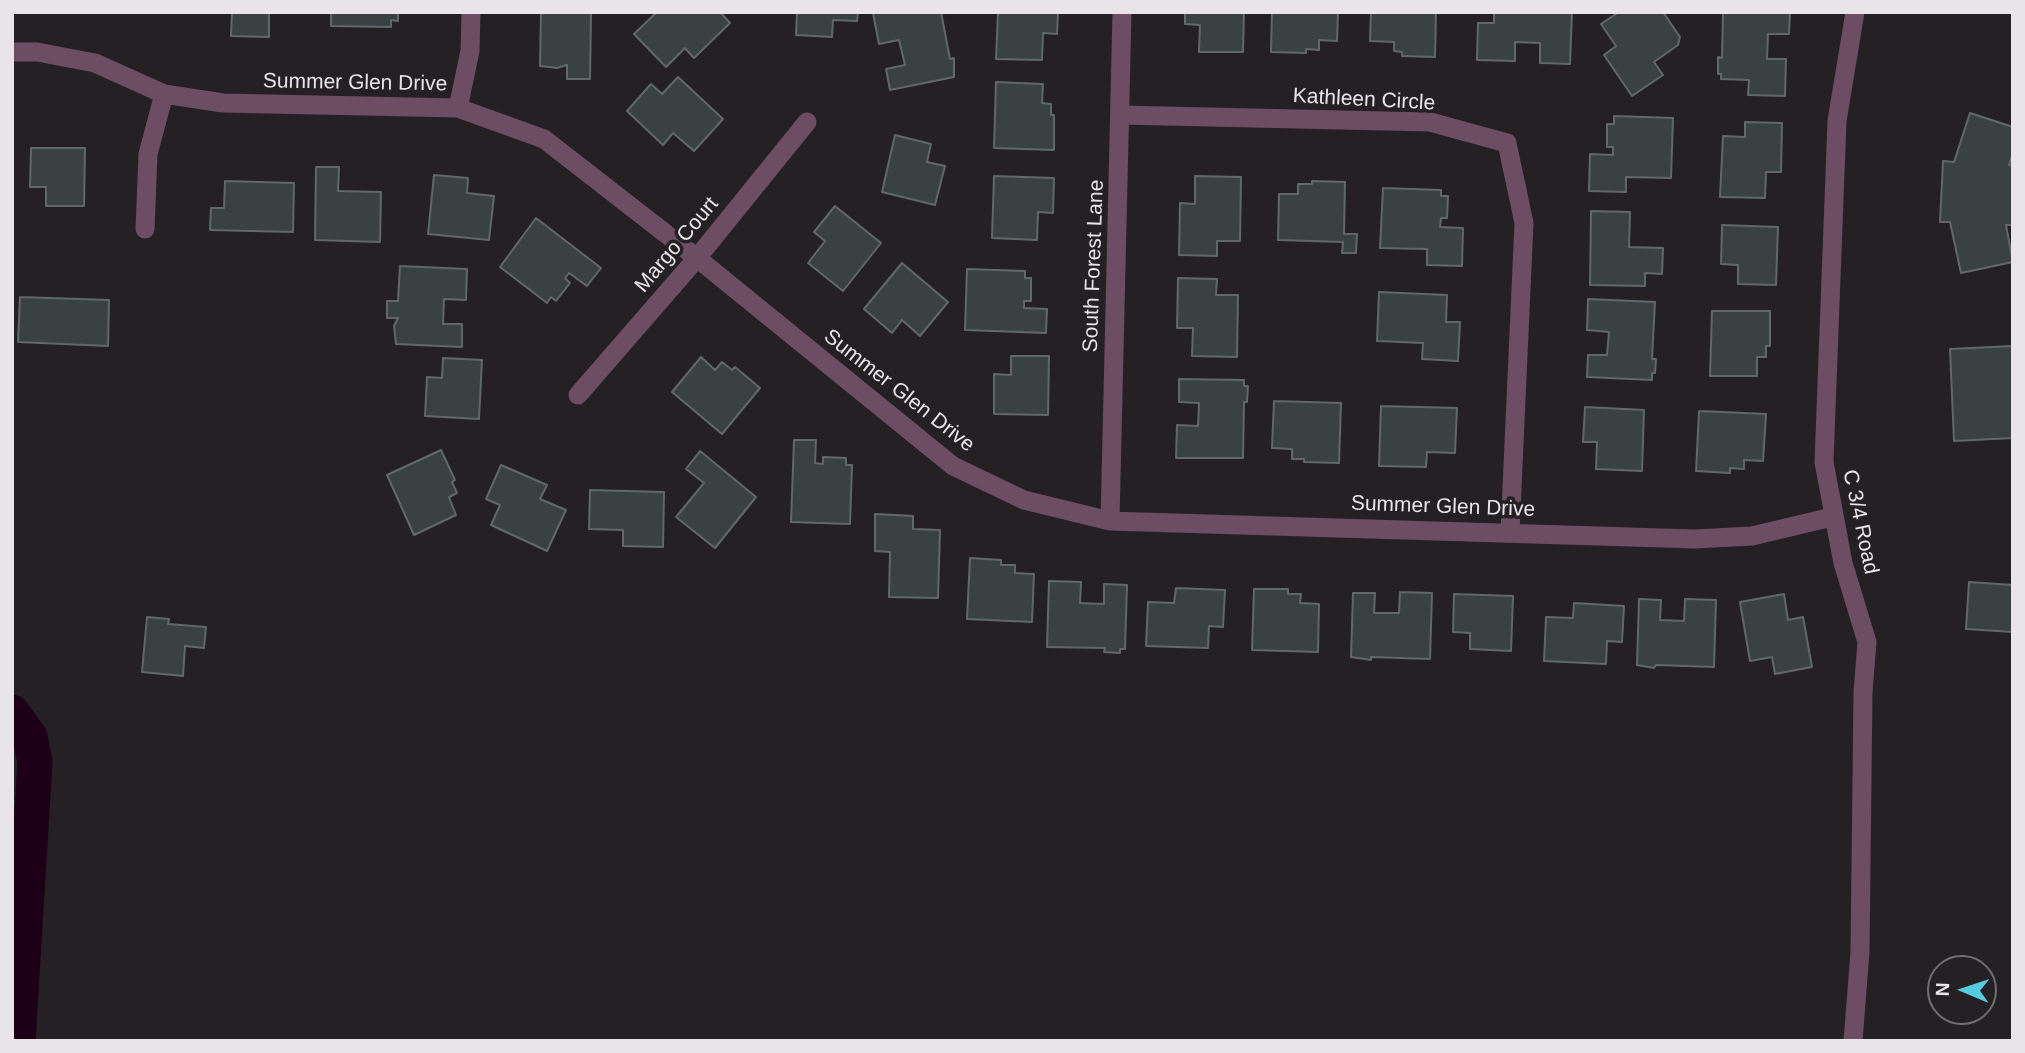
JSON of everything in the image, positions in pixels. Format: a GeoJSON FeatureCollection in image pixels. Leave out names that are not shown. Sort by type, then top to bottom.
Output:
{"type":"FeatureCollection","features":[{"type":"Feature","properties":{"kind":"street"},"geometry":{"type":"LineString","coordinates":[[458,108],[470,51],[471,12]]}},
{"type":"Feature","properties":{"kind":"street","name":"South Forest Lane"},"geometry":{"type":"LineString","coordinates":[[1110,521],[1122,12]]}},
{"type":"Feature","properties":{"kind":"street","name":"C 3/4 Road"},"geometry":{"type":"LineString","coordinates":[[1853,1041],[1860,952],[1863,706],[1867,642],[1832,517],[1824,463],[1838,121],[1856,12]]}},
{"type":"Feature","properties":{"kind":"street","name":"Summer Glen Drive"},"geometry":{"type":"LineString","coordinates":[[12,52],[37,52],[95,63],[164,94],[223,103],[458,108],[544,139],[698,258],[953,466],[1024,500],[1110,521],[1723,539],[1752,536],[1832,517]]}},
{"type":"Feature","properties":{"kind":"street"},"geometry":{"type":"LineString","coordinates":[[145,229],[148,155],[164,94]]}},
{"type":"Feature","properties":{"kind":"street","name":"Kathleen Circle"},"geometry":{"type":"LineString","coordinates":[[1120,115],[1430,122],[1507,144],[1524,223],[1510,532]]}},
{"type":"Feature","properties":{"kind":"street","name":"Margo Court"},"geometry":{"type":"LineString","coordinates":[[578,395],[698,258],[807,122]]}},
{"type":"Feature","properties":{"kind":"building"},"geometry":{"type":"Polygon","coordinates":[[[232,12],[313,12],[269,13],[269,37],[231,36],[232,12]]]}},
{"type":"Feature","properties":{"kind":"building"},"geometry":{"type":"Polygon","coordinates":[[[331,12],[398,12],[398,21],[391,20],[391,27],[331,26],[331,12]]]}},
{"type":"Feature","properties":{"kind":"building"},"geometry":{"type":"Polygon","coordinates":[[[541,12],[591,12],[590,79],[567,79],[567,65],[557,68],[540,66],[541,12]]]}},
{"type":"Feature","properties":{"kind":"building"},"geometry":{"type":"Polygon","coordinates":[[[657,12],[720,12],[730,23],[694,58],[685,48],[666,67],[634,34],[657,12]]]}},
{"type":"Feature","properties":{"kind":"building"},"geometry":{"type":"Polygon","coordinates":[[[797,12],[858,12],[857,21],[833,20],[832,37],[796,35],[797,12]]]}},
{"type":"Feature","properties":{"kind":"building"},"geometry":{"type":"Polygon","coordinates":[[[941,12],[950,59],[954,58],[954,77],[890,90],[886,69],[905,65],[899,40],[879,44],[873,13],[941,12]]]}},
{"type":"Feature","properties":{"kind":"building"},"geometry":{"type":"Polygon","coordinates":[[[998,12],[1058,12],[1057,34],[1043,33],[1042,60],[996,59],[998,12]]]}},
{"type":"Feature","properties":{"kind":"building"},"geometry":{"type":"Polygon","coordinates":[[[1185,12],[1244,12],[1243,52],[1199,52],[1200,25],[1185,24],[1185,12]]]}},
{"type":"Feature","properties":{"kind":"building"},"geometry":{"type":"Polygon","coordinates":[[[1272,12],[1338,12],[1337,41],[1319,40],[1319,50],[1306,49],[1306,53],[1271,52],[1272,12]]]}},
{"type":"Feature","properties":{"kind":"building"},"geometry":{"type":"Polygon","coordinates":[[[1371,12],[1436,12],[1435,57],[1402,56],[1402,52],[1394,51],[1394,42],[1370,41],[1371,12]]]}},
{"type":"Feature","properties":{"kind":"building"},"geometry":{"type":"Polygon","coordinates":[[[1494,12],[1572,12],[1570,64],[1540,63],[1540,43],[1515,42],[1515,61],[1477,60],[1478,23],[1494,23],[1494,12]]]}},
{"type":"Feature","properties":{"kind":"building"},"geometry":{"type":"Polygon","coordinates":[[[1619,12],[1663,12],[1680,37],[1678,45],[1654,62],[1663,75],[1632,96],[1604,55],[1616,46],[1601,24],[1619,12]]]}},
{"type":"Feature","properties":{"kind":"building"},"geometry":{"type":"Polygon","coordinates":[[[1723,12],[1790,12],[1789,34],[1768,34],[1767,59],[1786,59],[1785,96],[1748,95],[1749,80],[1721,79],[1721,74],[1718,74],[1718,57],[1722,58],[1723,12]]]}},
{"type":"Feature","properties":{"kind":"building"},"geometry":{"type":"Polygon","coordinates":[[[678,77],[723,119],[694,151],[673,133],[663,145],[627,111],[651,84],[662,94],[678,77]]]}},
{"type":"Feature","properties":{"kind":"building"},"geometry":{"type":"Polygon","coordinates":[[[996,82],[1043,84],[1042,103],[1051,104],[1051,115],[1054,115],[1054,150],[994,148],[996,82]]]}},
{"type":"Feature","properties":{"kind":"building"},"geometry":{"type":"Polygon","coordinates":[[[1970,113],[2013,127],[2013,152],[2009,165],[2013,165],[2013,225],[2006,225],[2013,262],[1961,273],[1950,222],[1940,222],[1943,161],[1954,162],[1970,113]]]}},
{"type":"Feature","properties":{"kind":"building"},"geometry":{"type":"Polygon","coordinates":[[[1614,116],[1673,118],[1671,178],[1626,177],[1626,192],[1589,191],[1590,154],[1613,155],[1613,147],[1607,147],[1607,124],[1614,124],[1614,116]]]}},
{"type":"Feature","properties":{"kind":"building"},"geometry":{"type":"Polygon","coordinates":[[[1745,122],[1782,123],[1781,172],[1766,172],[1765,198],[1720,197],[1723,136],[1745,137],[1745,122]]]}},
{"type":"Feature","properties":{"kind":"building"},"geometry":{"type":"Polygon","coordinates":[[[895,135],[931,144],[927,162],[945,166],[935,205],[882,192],[895,135]]]}},
{"type":"Feature","properties":{"kind":"building"},"geometry":{"type":"Polygon","coordinates":[[[31,148],[85,148],[84,206],[46,206],[46,187],[30,187],[31,148]]]}},
{"type":"Feature","properties":{"kind":"building"},"geometry":{"type":"Polygon","coordinates":[[[316,167],[339,167],[338,191],[381,192],[380,242],[315,240],[316,167]]]}},
{"type":"Feature","properties":{"kind":"building"},"geometry":{"type":"Polygon","coordinates":[[[434,175],[468,178],[467,193],[494,196],[489,240],[428,234],[434,175]]]}},
{"type":"Feature","properties":{"kind":"building"},"geometry":{"type":"Polygon","coordinates":[[[994,176],[1054,178],[1053,213],[1038,212],[1037,240],[992,238],[994,176]]]}},
{"type":"Feature","properties":{"kind":"building"},"geometry":{"type":"Polygon","coordinates":[[[1195,176],[1241,177],[1240,241],[1217,241],[1217,256],[1179,255],[1180,203],[1195,204],[1195,176]]]}},
{"type":"Feature","properties":{"kind":"building"},"geometry":{"type":"Polygon","coordinates":[[[225,181],[294,183],[293,232],[210,230],[211,208],[224,208],[225,181]]]}},
{"type":"Feature","properties":{"kind":"building"},"geometry":{"type":"Polygon","coordinates":[[[1312,181],[1345,182],[1344,234],[1357,234],[1356,253],[1342,253],[1343,242],[1278,240],[1279,194],[1298,194],[1298,184],[1312,184],[1312,181]]]}},
{"type":"Feature","properties":{"kind":"building"},"geometry":{"type":"Polygon","coordinates":[[[1383,188],[1441,190],[1441,196],[1448,196],[1447,218],[1441,218],[1440,227],[1463,228],[1462,266],[1427,265],[1427,249],[1380,248],[1383,188]]]}},
{"type":"Feature","properties":{"kind":"building"},"geometry":{"type":"Polygon","coordinates":[[[835,206],[881,243],[843,291],[808,263],[825,241],[814,232],[835,206]]]}},
{"type":"Feature","properties":{"kind":"building"},"geometry":{"type":"Polygon","coordinates":[[[1591,211],[1630,212],[1629,247],[1663,248],[1662,274],[1645,273],[1645,286],[1590,285],[1591,211]]]}},
{"type":"Feature","properties":{"kind":"building"},"geometry":{"type":"Polygon","coordinates":[[[536,218],[601,268],[587,286],[569,273],[565,278],[570,283],[556,301],[551,297],[547,303],[500,267],[536,218]]]}},
{"type":"Feature","properties":{"kind":"building"},"geometry":{"type":"Polygon","coordinates":[[[1722,225],[1778,227],[1776,285],[1738,284],[1738,265],[1721,264],[1722,225]]]}},
{"type":"Feature","properties":{"kind":"building"},"geometry":{"type":"Polygon","coordinates":[[[902,263],[948,302],[920,336],[902,320],[892,333],[864,309],[902,263]]]}},
{"type":"Feature","properties":{"kind":"building"},"geometry":{"type":"Polygon","coordinates":[[[400,266],[467,269],[466,300],[444,299],[443,324],[462,324],[462,347],[396,344],[394,326],[398,318],[387,318],[387,301],[398,301],[400,266]]]}},
{"type":"Feature","properties":{"kind":"building"},"geometry":{"type":"Polygon","coordinates":[[[967,269],[1025,271],[1025,278],[1031,278],[1031,301],[1024,301],[1024,308],[1047,309],[1046,333],[965,330],[967,269]]]}},
{"type":"Feature","properties":{"kind":"building"},"geometry":{"type":"Polygon","coordinates":[[[1178,278],[1217,279],[1216,295],[1238,295],[1237,357],[1192,356],[1193,328],[1177,328],[1178,278]]]}},
{"type":"Feature","properties":{"kind":"building"},"geometry":{"type":"Polygon","coordinates":[[[1379,292],[1447,295],[1446,322],[1460,322],[1458,361],[1422,359],[1423,343],[1377,341],[1379,292]]]}},
{"type":"Feature","properties":{"kind":"building"},"geometry":{"type":"Polygon","coordinates":[[[20,297],[109,300],[108,346],[18,342],[20,297]]]}},
{"type":"Feature","properties":{"kind":"building"},"geometry":{"type":"Polygon","coordinates":[[[1588,299],[1655,302],[1652,359],[1656,359],[1652,380],[1587,377],[1588,355],[1607,355],[1609,332],[1587,330],[1588,299]]]}},
{"type":"Feature","properties":{"kind":"building"},"geometry":{"type":"Polygon","coordinates":[[[1712,311],[1770,311],[1770,346],[1766,346],[1766,357],[1757,357],[1757,376],[1710,376],[1712,311]]]}},
{"type":"Feature","properties":{"kind":"building"},"geometry":{"type":"Polygon","coordinates":[[[2013,346],[2013,438],[1954,441],[1950,349],[2013,346]]]}},
{"type":"Feature","properties":{"kind":"building"},"geometry":{"type":"Polygon","coordinates":[[[1011,356],[1049,356],[1048,415],[994,414],[994,374],[1011,375],[1011,356]]]}},
{"type":"Feature","properties":{"kind":"building"},"geometry":{"type":"Polygon","coordinates":[[[701,357],[715,370],[722,362],[732,370],[735,367],[760,388],[722,434],[672,392],[701,357]]]}},
{"type":"Feature","properties":{"kind":"building"},"geometry":{"type":"Polygon","coordinates":[[[443,358],[482,360],[479,419],[425,416],[427,377],[442,378],[443,358]]]}},
{"type":"Feature","properties":{"kind":"building"},"geometry":{"type":"Polygon","coordinates":[[[1179,379],[1244,380],[1244,386],[1248,386],[1247,402],[1244,402],[1243,458],[1176,458],[1177,425],[1198,426],[1199,403],[1179,402],[1179,379]]]}},
{"type":"Feature","properties":{"kind":"building"},"geometry":{"type":"Polygon","coordinates":[[[1274,401],[1341,403],[1339,463],[1304,462],[1304,459],[1292,459],[1292,449],[1272,448],[1274,401]]]}},
{"type":"Feature","properties":{"kind":"building"},"geometry":{"type":"Polygon","coordinates":[[[1381,406],[1457,408],[1455,453],[1427,452],[1426,467],[1379,466],[1381,406]]]}},
{"type":"Feature","properties":{"kind":"building"},"geometry":{"type":"Polygon","coordinates":[[[1585,407],[1644,410],[1642,471],[1596,469],[1597,442],[1583,442],[1585,407]]]}},
{"type":"Feature","properties":{"kind":"building"},"geometry":{"type":"Polygon","coordinates":[[[1699,411],[1766,414],[1763,461],[1744,460],[1744,469],[1730,468],[1730,473],[1696,471],[1699,411]]]}},
{"type":"Feature","properties":{"kind":"building"},"geometry":{"type":"Polygon","coordinates":[[[794,440],[816,440],[815,463],[823,464],[823,457],[846,458],[846,465],[852,465],[850,524],[791,522],[794,440]]]}},
{"type":"Feature","properties":{"kind":"building"},"geometry":{"type":"Polygon","coordinates":[[[441,450],[455,480],[452,482],[457,493],[449,497],[456,515],[414,535],[387,475],[441,450]]]}},
{"type":"Feature","properties":{"kind":"building"},"geometry":{"type":"Polygon","coordinates":[[[700,451],[756,497],[715,548],[676,517],[704,483],[686,469],[700,451]]]}},
{"type":"Feature","properties":{"kind":"building"},"geometry":{"type":"Polygon","coordinates":[[[501,465],[547,485],[540,499],[566,510],[547,551],[491,525],[500,505],[486,499],[501,465]]]}},
{"type":"Feature","properties":{"kind":"building"},"geometry":{"type":"Polygon","coordinates":[[[590,490],[664,492],[663,547],[623,546],[623,530],[589,529],[590,490]]]}},
{"type":"Feature","properties":{"kind":"building"},"geometry":{"type":"Polygon","coordinates":[[[875,514],[913,516],[913,529],[940,530],[938,598],[889,597],[890,552],[875,551],[875,514]]]}},
{"type":"Feature","properties":{"kind":"building"},"geometry":{"type":"Polygon","coordinates":[[[970,558],[1001,560],[1001,565],[1015,565],[1015,573],[1034,574],[1032,622],[967,619],[970,558]]]}},
{"type":"Feature","properties":{"kind":"building"},"geometry":{"type":"Polygon","coordinates":[[[1049,581],[1081,582],[1080,603],[1104,604],[1104,584],[1127,585],[1125,649],[1120,649],[1120,653],[1104,652],[1105,648],[1047,647],[1049,581]]]}},
{"type":"Feature","properties":{"kind":"building"},"geometry":{"type":"Polygon","coordinates":[[[1969,582],[2013,585],[2013,632],[1966,629],[1969,582]]]}},
{"type":"Feature","properties":{"kind":"building"},"geometry":{"type":"Polygon","coordinates":[[[1176,588],[1225,590],[1223,627],[1209,626],[1208,648],[1146,646],[1148,602],[1174,603],[1176,588]]]}},
{"type":"Feature","properties":{"kind":"building"},"geometry":{"type":"Polygon","coordinates":[[[1254,589],[1288,589],[1288,594],[1301,594],[1300,603],[1319,604],[1318,652],[1252,650],[1254,589]]]}},
{"type":"Feature","properties":{"kind":"building"},"geometry":{"type":"Polygon","coordinates":[[[1400,592],[1432,593],[1430,659],[1371,657],[1371,660],[1351,657],[1353,593],[1375,593],[1374,613],[1399,613],[1400,592]]]}},
{"type":"Feature","properties":{"kind":"building"},"geometry":{"type":"Polygon","coordinates":[[[1454,594],[1513,596],[1511,651],[1470,649],[1470,633],[1453,632],[1454,594]]]}},
{"type":"Feature","properties":{"kind":"building"},"geometry":{"type":"Polygon","coordinates":[[[1784,594],[1788,620],[1803,617],[1812,667],[1775,674],[1772,657],[1750,661],[1740,602],[1784,594]]]}},
{"type":"Feature","properties":{"kind":"building"},"geometry":{"type":"Polygon","coordinates":[[[1639,599],[1661,600],[1660,620],[1684,621],[1685,599],[1716,600],[1714,667],[1656,665],[1654,668],[1637,665],[1639,599]]]}},
{"type":"Feature","properties":{"kind":"building"},"geometry":{"type":"Polygon","coordinates":[[[1574,603],[1624,606],[1622,642],[1607,641],[1606,664],[1544,661],[1546,617],[1573,618],[1574,603]]]}},
{"type":"Feature","properties":{"kind":"building"},"geometry":{"type":"Polygon","coordinates":[[[147,617],[169,619],[168,624],[206,627],[204,648],[185,646],[183,676],[142,672],[147,617]]]}},
{"type":"Feature","properties":{"kind":"waterway"},"geometry":{"type":"LineString","coordinates":[[12,712],[30,737],[35,762],[18,1041]]}}]}
